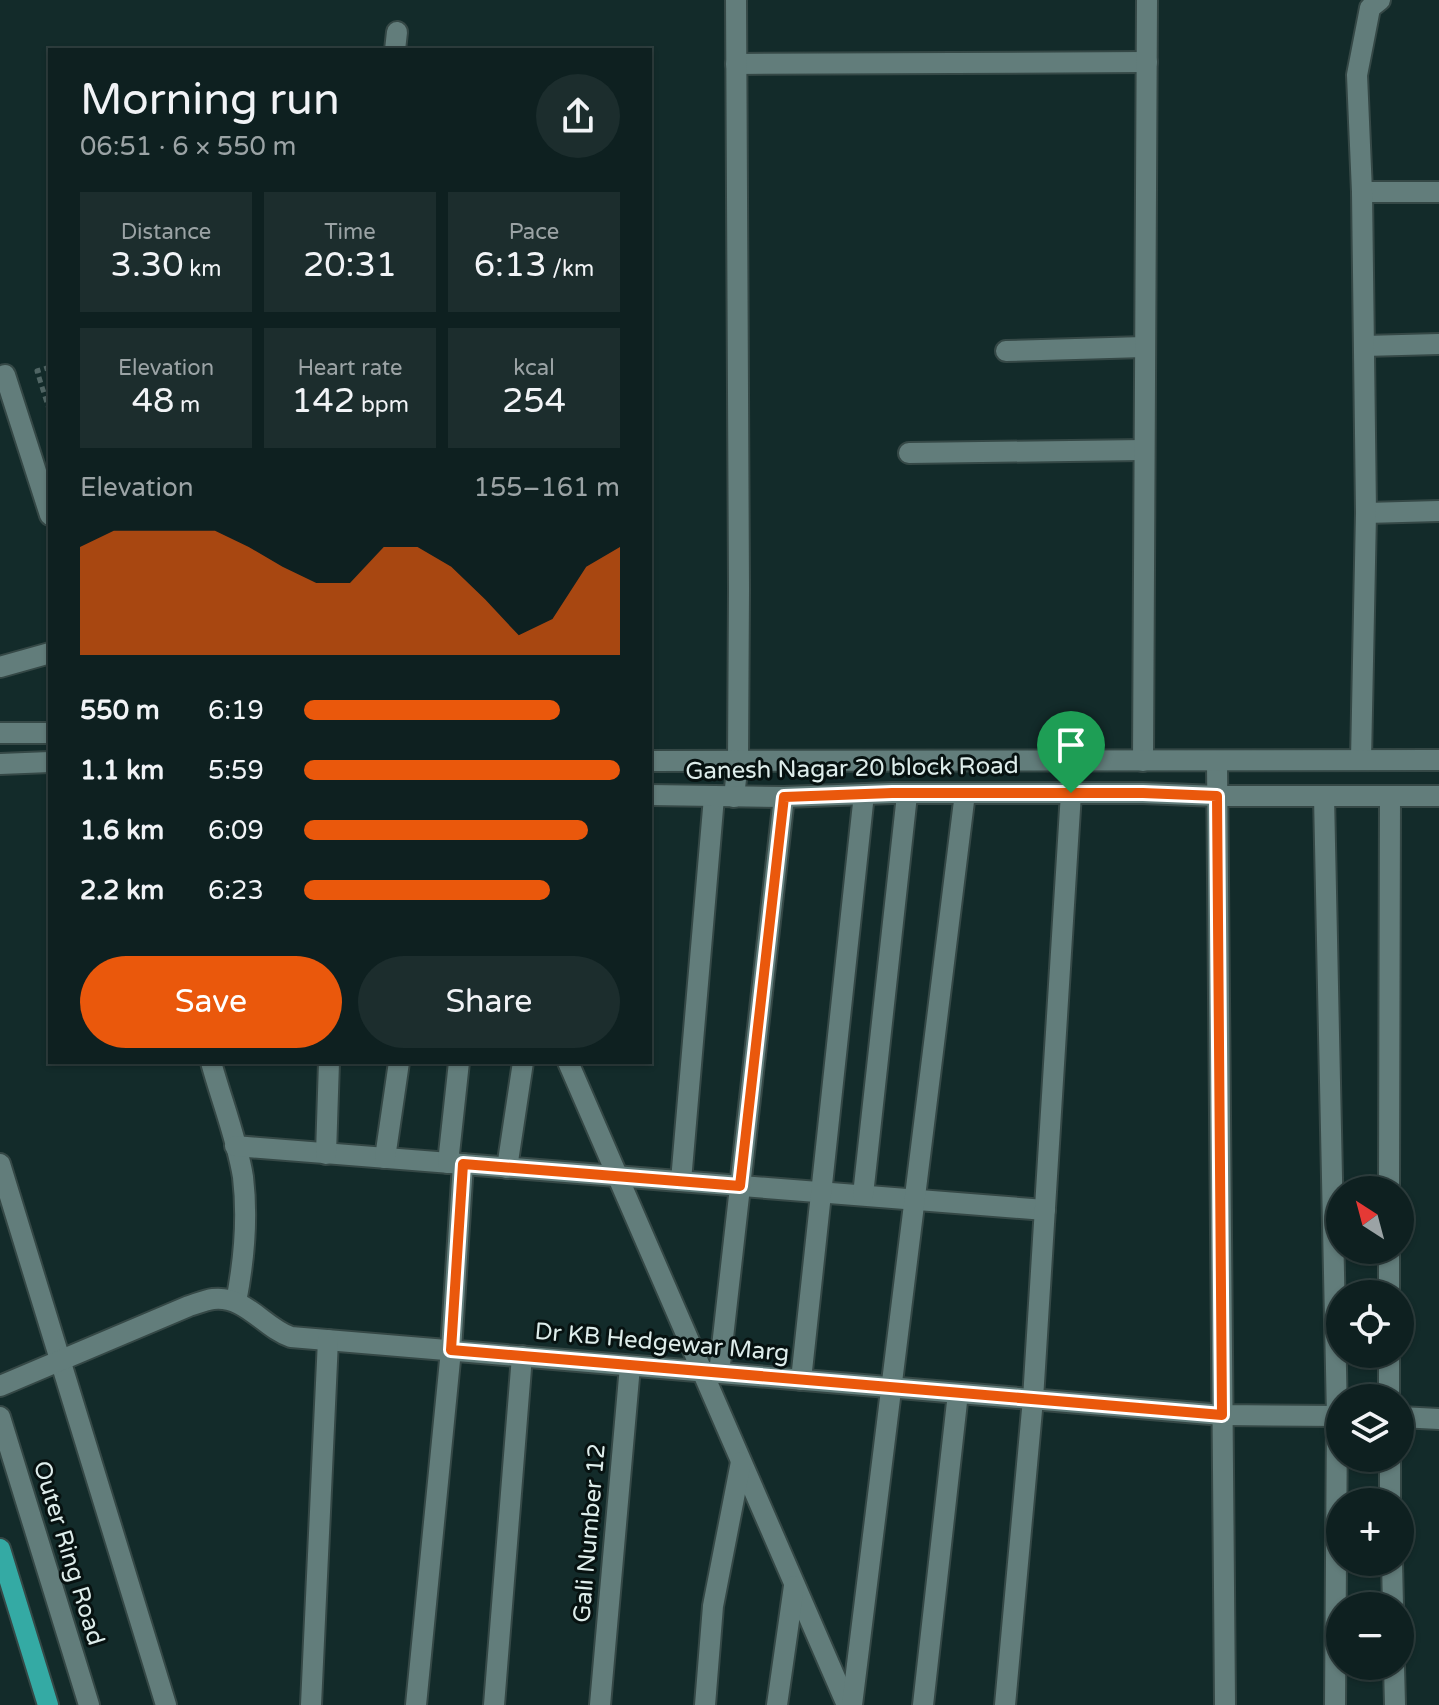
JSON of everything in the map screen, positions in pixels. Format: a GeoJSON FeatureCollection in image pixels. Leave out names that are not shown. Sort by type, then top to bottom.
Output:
{"type":"FeatureCollection","features":[{"type":"Feature","properties":{"kind":"main road"},"geometry":{"type":"LineString","coordinates":[[0,1549],[48,1705]]}},
{"type":"Feature","properties":{"kind":"street"},"geometry":{"type":"LineString","coordinates":[[681,1181],[724,797],[738,761],[736,0]]}},
{"type":"Feature","properties":{"kind":"street"},"geometry":{"type":"LineString","coordinates":[[1143,761],[1147,0]]}},
{"type":"Feature","properties":{"kind":"street"},"geometry":{"type":"LineString","coordinates":[[1361,760],[1366,513],[1362,192],[1357,75],[1370,8],[1380,0]]}},
{"type":"Feature","properties":{"kind":"street"},"geometry":{"type":"LineString","coordinates":[[736,64],[1147,62]]}},
{"type":"Feature","properties":{"kind":"street"},"geometry":{"type":"LineString","coordinates":[[1362,192],[1439,192]]}},
{"type":"Feature","properties":{"kind":"street"},"geometry":{"type":"LineString","coordinates":[[1364,346],[1439,344]]}},
{"type":"Feature","properties":{"kind":"street"},"geometry":{"type":"LineString","coordinates":[[1006,351],[1144,347]]}},
{"type":"Feature","properties":{"kind":"street"},"geometry":{"type":"LineString","coordinates":[[5,375],[48,509]]}},
{"type":"Feature","properties":{"kind":"street"},"geometry":{"type":"LineString","coordinates":[[909,453],[1143,450]]}},
{"type":"Feature","properties":{"kind":"street"},"geometry":{"type":"LineString","coordinates":[[1366,513],[1439,511]]}},
{"type":"Feature","properties":{"kind":"street"},"geometry":{"type":"LineString","coordinates":[[0,667],[48,654]]}},
{"type":"Feature","properties":{"kind":"street"},"geometry":{"type":"LineString","coordinates":[[0,733],[48,733]]}},
{"type":"Feature","properties":{"kind":"street","name":"Ganesh Nagar 20 block Road"},"geometry":{"type":"LineString","coordinates":[[652,761],[1439,760]]}},
{"type":"Feature","properties":{"kind":"street"},"geometry":{"type":"LineString","coordinates":[[1217,761],[1225,1705]]}},
{"type":"Feature","properties":{"kind":"street"},"geometry":{"type":"LineString","coordinates":[[2,765],[48,762]]}},
{"type":"Feature","properties":{"kind":"street"},"geometry":{"type":"LineString","coordinates":[[849,1705],[965,793]]}},
{"type":"Feature","properties":{"kind":"street"},"geometry":{"type":"LineString","coordinates":[[1005,1705],[1033,1399],[1071,793]]}},
{"type":"Feature","properties":{"kind":"street","name":"Ganesh Nagar 20 block Road"},"geometry":{"type":"LineString","coordinates":[[652,795],[784,797],[1071,793],[1439,796]]}},
{"type":"Feature","properties":{"kind":"street"},"geometry":{"type":"LineString","coordinates":[[801,1380],[864,794]]}},
{"type":"Feature","properties":{"kind":"street"},"geometry":{"type":"LineString","coordinates":[[863,1195],[907,795]]}},
{"type":"Feature","properties":{"kind":"street"},"geometry":{"type":"LineString","coordinates":[[1324,796],[1338,1384]]}},
{"type":"Feature","properties":{"kind":"street"},"geometry":{"type":"LineString","coordinates":[[1389,1176],[1390,796]]}},
{"type":"Feature","properties":{"kind":"street"},"geometry":{"type":"LineString","coordinates":[[711,1372],[740,1186],[784,797]]}},
{"type":"Feature","properties":{"kind":"street"},"geometry":{"type":"LineString","coordinates":[[0,1386],[189,1306],[215,1299],[236,1302],[244,1262],[245,1202],[242,1174],[212,1064]]}},
{"type":"Feature","properties":{"kind":"street"},"geometry":{"type":"LineString","coordinates":[[326,1154],[329,1064]]}},
{"type":"Feature","properties":{"kind":"street"},"geometry":{"type":"LineString","coordinates":[[385,1158],[399,1064]]}},
{"type":"Feature","properties":{"kind":"street"},"geometry":{"type":"LineString","coordinates":[[416,1705],[451,1350],[459,1064]]}},
{"type":"Feature","properties":{"kind":"street"},"geometry":{"type":"LineString","coordinates":[[507,1168],[523,1064]]}},
{"type":"Feature","properties":{"kind":"street"},"geometry":{"type":"LineString","coordinates":[[569,1064],[711,1372],[741,1462],[849,1705]]}},
{"type":"Feature","properties":{"kind":"street"},"geometry":{"type":"LineString","coordinates":[[235,1146],[1045,1210]]}},
{"type":"Feature","properties":{"kind":"street"},"geometry":{"type":"LineString","coordinates":[[0,1164],[166,1705]]}},
{"type":"Feature","properties":{"kind":"street","name":"Dr KB Hedgewar Marg"},"geometry":{"type":"LineString","coordinates":[[236,1302],[278,1333],[291,1337],[1222,1415],[1326,1416]]}},
{"type":"Feature","properties":{"kind":"street"},"geometry":{"type":"LineString","coordinates":[[311,1705],[328,1340]]}},
{"type":"Feature","properties":{"kind":"street"},"geometry":{"type":"LineString","coordinates":[[494,1705],[522,1356]]}},
{"type":"Feature","properties":{"kind":"street","name":"Gali Number 12"},"geometry":{"type":"LineString","coordinates":[[600,1705],[630,1366]]}},
{"type":"Feature","properties":{"kind":"street"},"geometry":{"type":"LineString","coordinates":[[923,1705],[958,1393]]}},
{"type":"Feature","properties":{"kind":"street","name":"Outer Ring Road"},"geometry":{"type":"LineString","coordinates":[[0,1417],[89,1705]]}},
{"type":"Feature","properties":{"kind":"street"},"geometry":{"type":"LineString","coordinates":[[1414,1418],[1439,1419]]}},
{"type":"Feature","properties":{"kind":"street"},"geometry":{"type":"LineString","coordinates":[[705,1705],[713,1606],[741,1462]]}},
{"type":"Feature","properties":{"kind":"street"},"geometry":{"type":"LineString","coordinates":[[1335,1705],[1338,1472]]}},
{"type":"Feature","properties":{"kind":"street"},"geometry":{"type":"LineString","coordinates":[[777,1705],[795,1584]]}},
{"type":"Feature","properties":{"kind":"street"},"geometry":{"type":"LineString","coordinates":[[1394,1680],[1395,1705]]}},
{"type":"Feature","properties":{"kind":"path"},"geometry":{"type":"LineString","coordinates":[[48,368],[37,371],[48,406]]}},
{"type":"Feature","properties":{"kind":"route"},"geometry":{"type":"LineString","coordinates":[[892,793],[1071,793],[1217,796],[1222,1415],[451,1350],[463,1164],[740,1186],[784,797],[892,793]]}}]}
